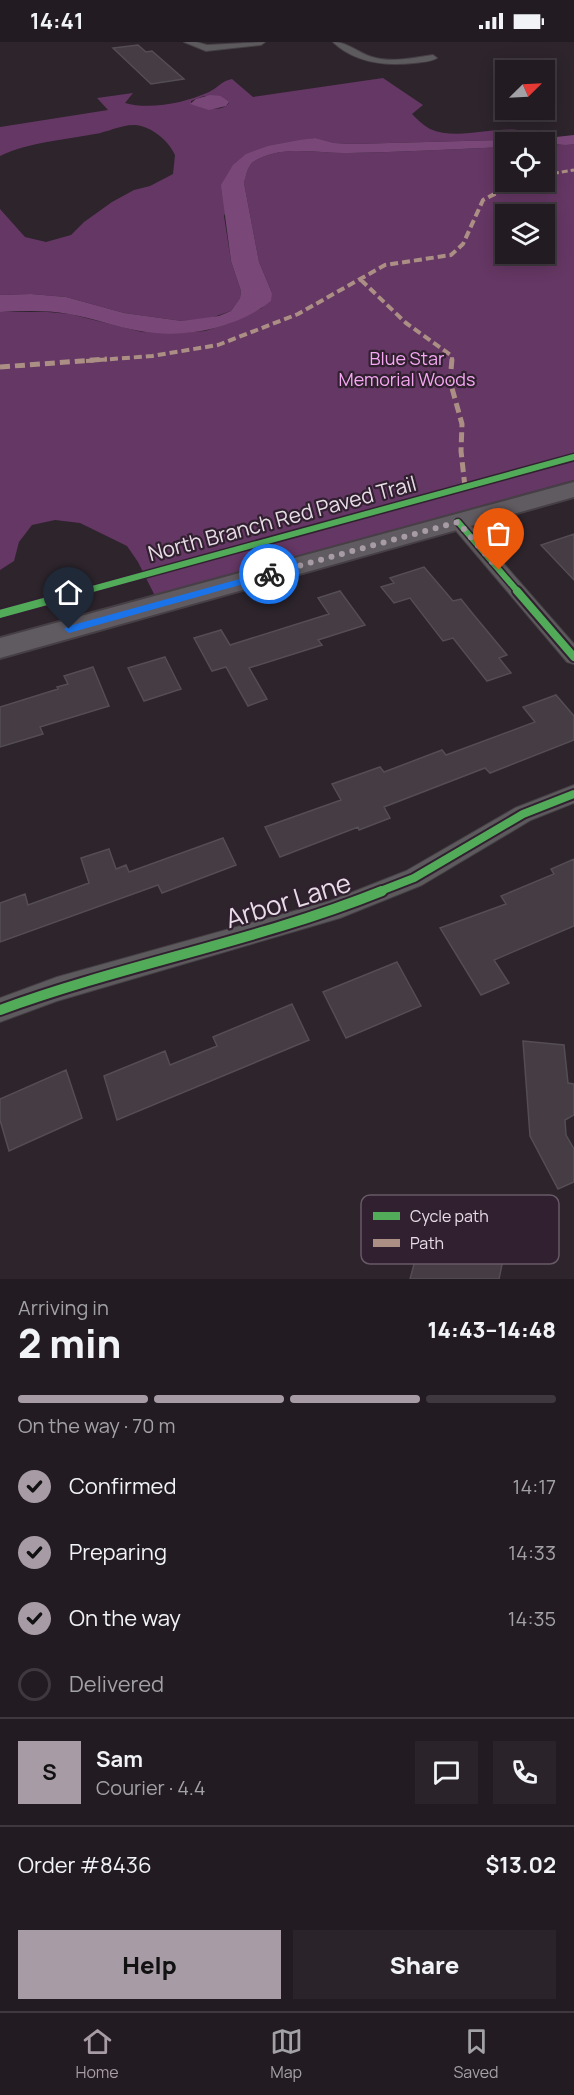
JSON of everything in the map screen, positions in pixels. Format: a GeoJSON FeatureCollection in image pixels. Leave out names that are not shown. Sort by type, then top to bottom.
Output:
{"type":"FeatureCollection","features":[{"type":"Feature","properties":{"kind":"main road"},"geometry":{"type":"LineString","coordinates":[[0,648],[574,489]]}},
{"type":"Feature","properties":{"kind":"street"},"geometry":{"type":"LineString","coordinates":[[188,42],[206,48],[261,42]]}},
{"type":"Feature","properties":{"kind":"street"},"geometry":{"type":"LineString","coordinates":[[337,42],[361,58],[372,62],[385,63],[433,58]]}},
{"type":"Feature","properties":{"kind":"street"},"geometry":{"type":"LineString","coordinates":[[458,522],[574,657]]}},
{"type":"Feature","properties":{"kind":"street","name":"Arbor Lane"},"geometry":{"type":"LineString","coordinates":[[0,1010],[57,989],[332,911],[414,878],[513,819],[574,794]]}},
{"type":"Feature","properties":{"kind":"green space"},"geometry":{"type":"Polygon","coordinates":[[[383,78],[423,105],[412,114],[430,129],[458,134],[503,130],[524,132],[495,132],[495,140],[353,144],[334,143],[314,138],[247,154],[224,216],[231,261],[241,291],[240,298],[231,311],[205,320],[182,321],[124,313],[66,297],[31,294],[0,295],[0,209],[25,237],[46,242],[71,235],[84,222],[112,202],[173,174],[175,155],[168,144],[154,131],[142,126],[131,125],[95,134],[35,144],[0,156],[0,127],[108,110],[97,98],[133,93],[125,103],[145,106],[178,102],[209,92],[232,79],[253,97],[383,78]],[[204,96],[191,101],[191,104],[216,109],[229,103],[221,96],[204,96]]]}},
{"type":"Feature","properties":{"kind":"green space","name":"Blue Star Memorial Woods"},"geometry":{"type":"Polygon","coordinates":[[[574,144],[574,480],[155,596],[127,546],[80,523],[55,520],[32,525],[19,542],[14,561],[0,570],[0,312],[70,314],[142,332],[205,331],[230,323],[262,308],[272,293],[259,262],[244,183],[248,169],[253,162],[276,153],[300,151],[349,153],[495,147],[495,192],[555,192],[555,145],[574,144]]]}},
{"type":"Feature","properties":{"kind":"shaded area"},"geometry":{"type":"Polygon","coordinates":[[[210,95],[221,96],[229,102],[226,106],[209,110],[190,104],[196,99],[210,95]]]}},
{"type":"Feature","properties":{"kind":"shaded area"},"geometry":{"type":"Polygon","coordinates":[[[574,135],[574,144],[555,144],[555,137],[574,135]]]}},
{"type":"Feature","properties":{"kind":"shaded area"},"geometry":{"type":"Polygon","coordinates":[[[315,138],[334,143],[495,140],[495,147],[349,153],[300,151],[276,153],[253,162],[248,169],[244,183],[259,262],[272,293],[271,301],[242,319],[226,325],[209,330],[174,334],[131,329],[60,313],[0,312],[0,295],[31,294],[66,297],[124,313],[182,321],[219,316],[231,311],[240,298],[241,291],[231,261],[221,185],[233,165],[246,154],[268,146],[300,140],[315,138]]]}},
{"type":"Feature","properties":{"kind":"building"},"geometry":{"type":"Polygon","coordinates":[[[138,45],[146,52],[152,51],[184,79],[151,84],[113,48],[138,45]]]}},
{"type":"Feature","properties":{"kind":"building"},"geometry":{"type":"Polygon","coordinates":[[[574,534],[574,580],[541,545],[574,534]]]}},
{"type":"Feature","properties":{"kind":"building"},"geometry":{"type":"Polygon","coordinates":[[[424,567],[453,601],[461,599],[507,655],[499,658],[511,673],[487,681],[453,638],[443,641],[410,598],[394,603],[381,587],[394,583],[390,578],[424,567]]]}},
{"type":"Feature","properties":{"kind":"building"},"geometry":{"type":"Polygon","coordinates":[[[340,591],[365,625],[318,640],[322,645],[249,668],[267,699],[248,706],[226,667],[212,671],[194,638],[221,630],[230,645],[329,614],[318,598],[340,591]]]}},
{"type":"Feature","properties":{"kind":"building"},"geometry":{"type":"Polygon","coordinates":[[[165,657],[181,689],[144,701],[128,668],[165,657]]]}},
{"type":"Feature","properties":{"kind":"building"},"geometry":{"type":"Polygon","coordinates":[[[93,667],[109,706],[40,727],[43,734],[0,747],[0,707],[58,689],[57,687],[68,684],[64,676],[93,667]]]}},
{"type":"Feature","properties":{"kind":"building"},"geometry":{"type":"Polygon","coordinates":[[[556,695],[574,716],[574,740],[490,773],[485,768],[384,807],[390,818],[359,830],[358,827],[280,857],[265,827],[341,800],[332,784],[380,767],[384,772],[442,750],[446,755],[535,722],[523,707],[556,695]]]}},
{"type":"Feature","properties":{"kind":"building"},"geometry":{"type":"Polygon","coordinates":[[[223,838],[236,865],[162,893],[158,885],[0,942],[0,903],[25,894],[28,905],[89,883],[81,858],[109,849],[116,869],[126,865],[129,872],[223,838]]]}},
{"type":"Feature","properties":{"kind":"building"},"geometry":{"type":"Polygon","coordinates":[[[574,859],[574,926],[494,960],[509,983],[481,995],[440,928],[506,904],[501,896],[554,874],[551,869],[574,859]]]}},
{"type":"Feature","properties":{"kind":"building"},"geometry":{"type":"Polygon","coordinates":[[[397,962],[421,1006],[346,1038],[323,992],[397,962]]]}},
{"type":"Feature","properties":{"kind":"building"},"geometry":{"type":"Polygon","coordinates":[[[292,1004],[309,1040],[117,1120],[104,1076],[165,1051],[170,1065],[217,1046],[213,1037],[292,1004]]]}},
{"type":"Feature","properties":{"kind":"building"},"geometry":{"type":"Polygon","coordinates":[[[523,1041],[564,1045],[568,1083],[574,1084],[574,1115],[565,1120],[566,1135],[574,1149],[574,1182],[558,1189],[530,1136],[523,1041]]]}},
{"type":"Feature","properties":{"kind":"building"},"geometry":{"type":"Polygon","coordinates":[[[66,1070],[82,1118],[9,1151],[0,1120],[0,1099],[66,1070]]]}},
{"type":"Feature","properties":{"kind":"building"},"geometry":{"type":"Polygon","coordinates":[[[414,1264],[502,1264],[499,1279],[410,1279],[414,1264]]]}},
{"type":"Feature","properties":{"kind":"marked path"},"geometry":{"type":"LineString","coordinates":[[555,173],[574,170]]}},
{"type":"Feature","properties":{"kind":"marked path"},"geometry":{"type":"LineString","coordinates":[[0,367],[152,356],[218,345],[298,314],[385,265],[451,255],[463,244],[483,200],[499,192]]}},
{"type":"Feature","properties":{"kind":"marked path"},"geometry":{"type":"LineString","coordinates":[[361,280],[406,323],[452,356],[450,381],[462,424],[461,451],[465,487]]}},
{"type":"Feature","properties":{"kind":"cycle path","name":"North Branch Red Paved Trail"},"geometry":{"type":"LineString","coordinates":[[0,614],[574,457]]}},
{"type":"Feature","properties":{"kind":"cycle path"},"geometry":{"type":"LineString","coordinates":[[458,522],[574,657]]}},
{"type":"Feature","properties":{"kind":"cycle path"},"geometry":{"type":"LineString","coordinates":[[0,1010],[57,989],[332,911],[414,878],[523,814],[574,794]]}},
{"type":"Feature","properties":{"kind":"way so far"},"geometry":{"type":"LineString","coordinates":[[269,574],[458,522],[499,570]]}},
{"type":"Feature","properties":{"kind":"route"},"geometry":{"type":"LineString","coordinates":[[69,629],[269,574]]}}]}
